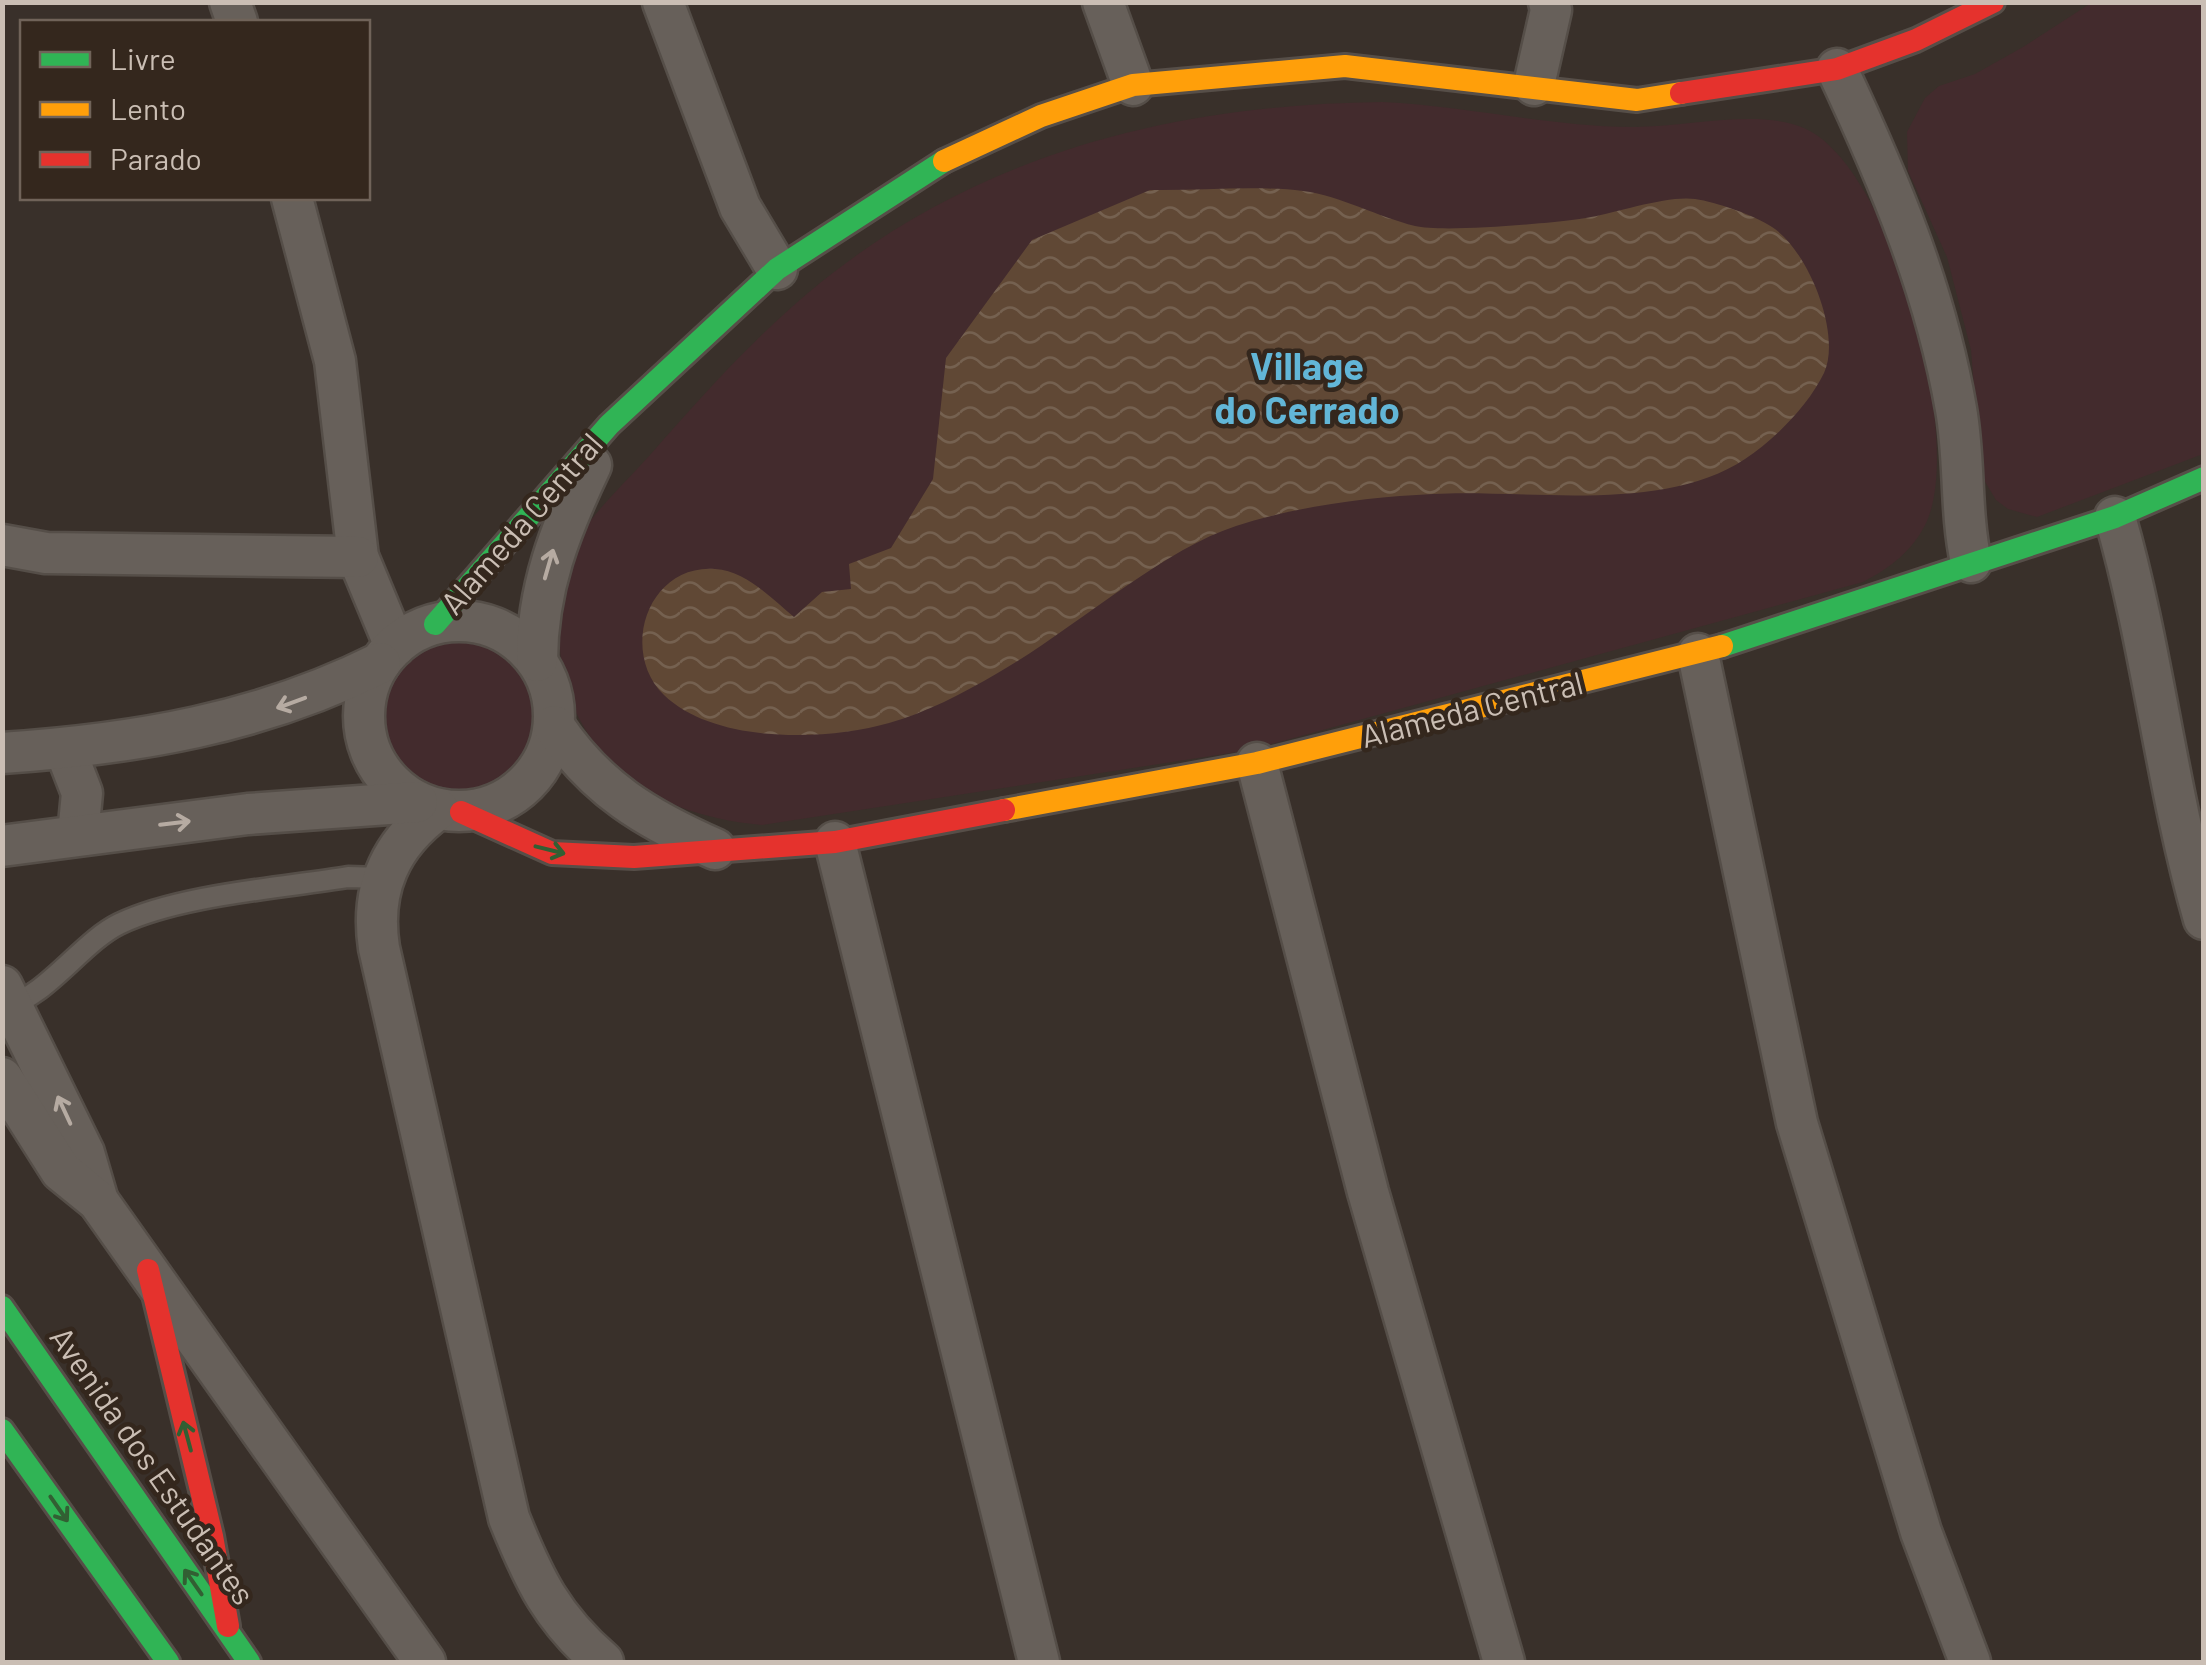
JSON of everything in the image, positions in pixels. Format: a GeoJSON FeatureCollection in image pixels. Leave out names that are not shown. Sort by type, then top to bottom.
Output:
{"type":"FeatureCollection","features":[{"type":"Feature","properties":{"kind":"street"},"geometry":{"type":"LineString","coordinates":[[662,2],[740,206],[776,270]]}},
{"type":"Feature","properties":{"kind":"street"},"geometry":{"type":"LineString","coordinates":[[1103,2],[1133,84]]}},
{"type":"Feature","properties":{"kind":"street"},"geometry":{"type":"LineString","coordinates":[[1534,85],[1551,10],[1549,2]]}},
{"type":"Feature","properties":{"kind":"street","name":"Alameda Central"},"geometry":{"type":"LineString","coordinates":[[435,624],[610,425],[776,270],[942,162],[1041,116],[1133,84],[1225,80],[1345,66],[1637,100],[1837,69],[1916,40],[1994,2]]}},
{"type":"Feature","properties":{"kind":"street"},"geometry":{"type":"LineString","coordinates":[[1837,69],[1884,167],[1930,291],[1956,412],[1971,562]]}},
{"type":"Feature","properties":{"kind":"street"},"geometry":{"type":"LineString","coordinates":[[293,200],[335,361],[358,557],[388,654],[364,706],[371,752],[397,789],[439,808]]}},
{"type":"Feature","properties":{"kind":"street","name":"Alameda Central"},"geometry":{"type":"LineString","coordinates":[[537,660],[540,600],[548,566],[610,425]]}},
{"type":"Feature","properties":{"kind":"street","name":"Alameda Central"},"geometry":{"type":"LineString","coordinates":[[439,808],[552,852],[634,857],[835,842],[1257,763],[1698,654],[2115,517],[2204,478]]}},
{"type":"Feature","properties":{"kind":"street"},"geometry":{"type":"LineString","coordinates":[[2115,517],[2140,602],[2190,873],[2204,919]]}},
{"type":"Feature","properties":{"kind":"street"},"geometry":{"type":"LineString","coordinates":[[2,544],[46,553],[358,557]]}},
{"type":"Feature","properties":{"kind":"street"},"geometry":{"type":"LineString","coordinates":[[2,753],[172,734],[249,716],[325,690],[435,624],[480,623],[521,644],[537,660],[554,703],[549,748],[524,787],[494,804],[248,814],[2,846]]}},
{"type":"Feature","properties":{"kind":"street"},"geometry":{"type":"LineString","coordinates":[[1698,654],[1797,1123],[1921,1532],[1970,1662]]}},
{"type":"Feature","properties":{"kind":"street"},"geometry":{"type":"LineString","coordinates":[[554,726],[594,778],[622,802],[718,851]]}},
{"type":"Feature","properties":{"kind":"street"},"geometry":{"type":"LineString","coordinates":[[65,748],[82,793],[78,835]]}},
{"type":"Feature","properties":{"kind":"street"},"geometry":{"type":"LineString","coordinates":[[1257,763],[1368,1192],[1504,1662]]}},
{"type":"Feature","properties":{"kind":"street"},"geometry":{"type":"LineString","coordinates":[[439,808],[404,838],[382,878],[376,901],[378,948],[509,1518],[538,1590],[572,1636],[603,1662]]}},
{"type":"Feature","properties":{"kind":"street"},"geometry":{"type":"LineString","coordinates":[[835,842],[1039,1662]]}},
{"type":"Feature","properties":{"kind":"street"},"geometry":{"type":"LineString","coordinates":[[7,999],[84,1153],[98,1201]]}},
{"type":"Feature","properties":{"kind":"street"},"geometry":{"type":"LineString","coordinates":[[2,1078],[61,1171],[98,1201],[425,1662]]}},
{"type":"Feature","properties":{"kind":"street"},"geometry":{"type":"LineString","coordinates":[[148,1270],[156,1323],[219,1554],[229,1634]]}},
{"type":"Feature","properties":{"kind":"street","name":"Avenida dos Estudantes"},"geometry":{"type":"LineString","coordinates":[[2,1307],[249,1662]]}},
{"type":"Feature","properties":{"kind":"street"},"geometry":{"type":"LineString","coordinates":[[2,1430],[168,1662]]}},
{"type":"Feature","properties":{"kind":"lane"},"geometry":{"type":"LineString","coordinates":[[7,999],[96,937],[137,916],[348,877],[382,878]]}},
{"type":"Feature","properties":{"kind":"shaded area"},"geometry":{"type":"Polygon","coordinates":[[[2091,3],[2203,3],[2203,454],[2037,517],[2008,509],[1996,500],[1981,475],[1971,350],[1947,257],[1908,171],[1907,132],[1925,98],[1939,86],[1975,74],[2091,3]]]}},
{"type":"Feature","properties":{"kind":"shaded area"},"geometry":{"type":"Polygon","coordinates":[[[1382,102],[1600,126],[1651,127],[1742,119],[1785,122],[1804,128],[1836,152],[1866,193],[1891,247],[1928,369],[1936,429],[1936,481],[1927,521],[1908,549],[1863,582],[1250,750],[762,825],[708,816],[658,797],[615,767],[597,746],[573,706],[563,674],[561,609],[568,554],[595,515],[714,383],[814,288],[889,233],[932,208],[1039,160],[1150,127],[1207,116],[1382,102]]]}},
{"type":"Feature","properties":{"kind":"shaded area"},"geometry":{"type":"Polygon","coordinates":[[[459,641],[488,647],[512,663],[528,687],[534,716],[528,745],[512,769],[488,785],[459,791],[430,785],[406,769],[390,745],[384,716],[390,687],[406,663],[430,647],[459,641]]]}},
{"type":"Feature","properties":{"kind":"water"},"geometry":{"type":"Polygon","coordinates":[[[1150,190],[1303,191],[1429,228],[1576,219],[1672,199],[1713,203],[1772,227],[1798,254],[1825,316],[1829,337],[1824,373],[1789,421],[1756,451],[1712,476],[1675,487],[1594,495],[1470,493],[1384,497],[1308,508],[1236,526],[1177,553],[983,681],[930,708],[889,723],[834,733],[772,734],[712,723],[664,695],[651,677],[644,656],[643,634],[658,595],[672,580],[692,571],[726,571],[748,580],[794,617],[822,592],[851,589],[849,564],[891,548],[933,479],[946,358],[1032,240],[1150,190]]]}},
{"type":"Feature","properties":{"kind":"traffic: fast"},"geometry":{"type":"LineString","coordinates":[[435,624],[609,425],[777,269],[944,161]]}},
{"type":"Feature","properties":{"kind":"traffic: fast"},"geometry":{"type":"LineString","coordinates":[[1722,646],[2115,517],[2204,478]]}},
{"type":"Feature","properties":{"kind":"traffic: fast"},"geometry":{"type":"LineString","coordinates":[[2,1307],[249,1662]]}},
{"type":"Feature","properties":{"kind":"traffic: fast"},"geometry":{"type":"LineString","coordinates":[[2,1430],[168,1662]]}},
{"type":"Feature","properties":{"kind":"traffic: slow"},"geometry":{"type":"LineString","coordinates":[[944,161],[1041,116],[1133,85],[1345,66],[1637,100],[1681,93]]}},
{"type":"Feature","properties":{"kind":"traffic: slow"},"geometry":{"type":"LineString","coordinates":[[1004,810],[1257,763],[1722,646]]}},
{"type":"Feature","properties":{"kind":"traffic: jam"},"geometry":{"type":"LineString","coordinates":[[1681,93],[1837,69],[1916,40],[1993,2]]}},
{"type":"Feature","properties":{"kind":"traffic: jam"},"geometry":{"type":"LineString","coordinates":[[461,812],[552,853],[634,857],[835,842],[1004,810]]}},
{"type":"Feature","properties":{"kind":"traffic: jam"},"geometry":{"type":"LineString","coordinates":[[148,1270],[212,1536],[228,1626]]}},
{"type":"Feature","properties":{"kind":"district","name":"Village do Cerrado"},"geometry":{"type":"Point","coordinates":[1307,389]}}]}
